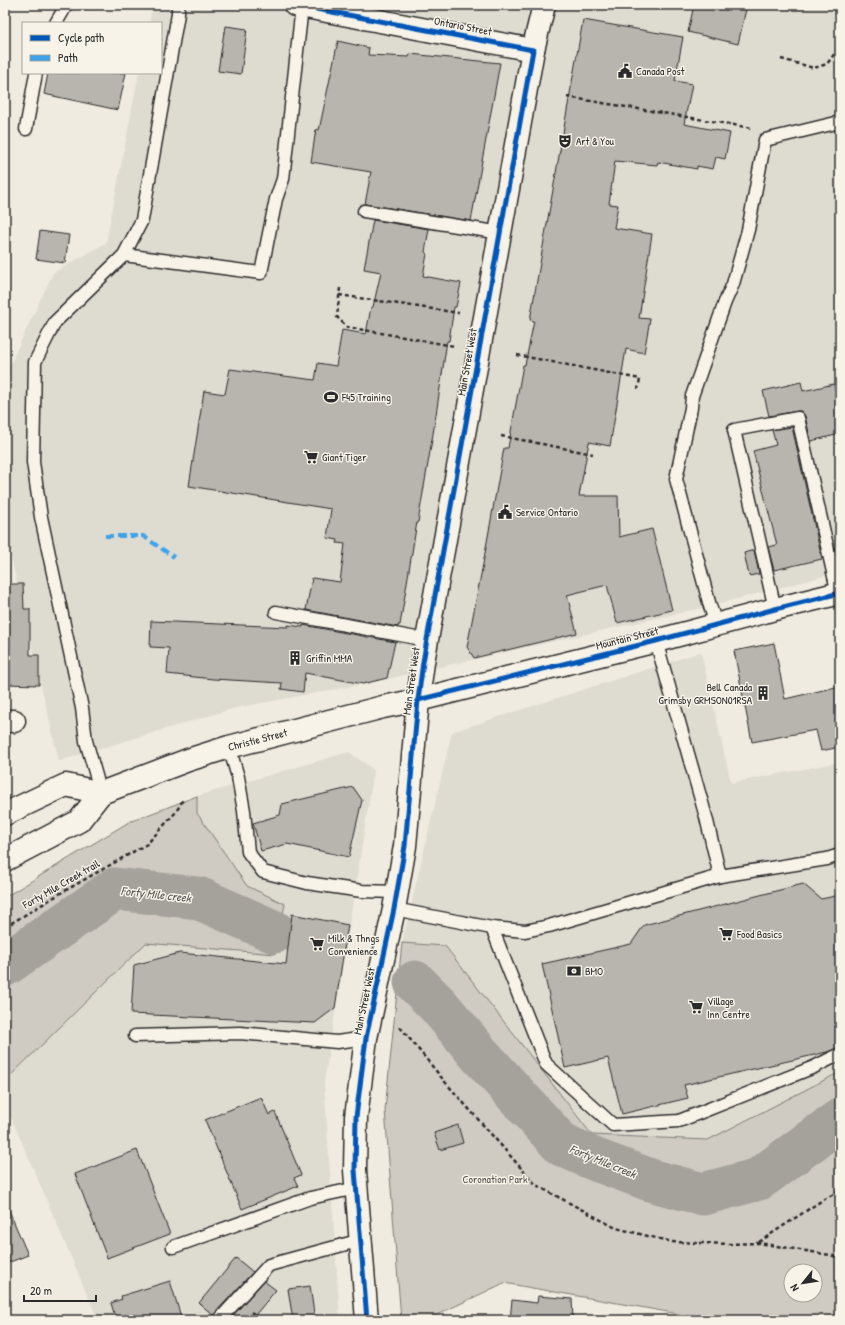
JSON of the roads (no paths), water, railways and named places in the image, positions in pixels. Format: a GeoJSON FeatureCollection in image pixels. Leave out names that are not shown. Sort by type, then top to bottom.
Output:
{"type":"FeatureCollection","features":[{"type":"Feature","properties":{"kind":"main road","name":"Main Street West"},"geometry":{"type":"LineString","coordinates":[[367,1320],[355,1170],[356,1117],[366,1038],[396,900],[405,846],[418,700],[427,640],[533,50],[544,5]]}},
{"type":"Feature","properties":{"kind":"main road","name":"Ontario Street"},"geometry":{"type":"LineString","coordinates":[[298,6],[351,10],[533,50]]}},
{"type":"Feature","properties":{"kind":"main road","name":"Mountain Street"},"geometry":{"type":"LineString","coordinates":[[418,700],[656,641],[716,624],[839,593]]}},
{"type":"Feature","properties":{"kind":"main road","name":"Christie Street"},"geometry":{"type":"LineString","coordinates":[[101,792],[188,760],[229,747],[383,707],[418,700]]}},
{"type":"Feature","properties":{"kind":"main road"},"geometry":{"type":"LineString","coordinates":[[5,814],[66,785],[101,792],[80,821],[5,860]]}},
{"type":"Feature","properties":{"kind":"lane"},"geometry":{"type":"LineString","coordinates":[[57,22],[66,5]]}},
{"type":"Feature","properties":{"kind":"lane"},"geometry":{"type":"LineString","coordinates":[[101,792],[86,741],[82,708],[41,517],[33,462],[35,362],[54,322],[124,255],[142,220],[178,14],[178,5]]}},
{"type":"Feature","properties":{"kind":"lane"},"geometry":{"type":"LineString","coordinates":[[124,255],[260,273],[276,199],[283,179],[298,6]]}},
{"type":"Feature","properties":{"kind":"lane"},"geometry":{"type":"LineString","coordinates":[[26,129],[36,74]]}},
{"type":"Feature","properties":{"kind":"lane"},"geometry":{"type":"LineString","coordinates":[[716,624],[676,479],[691,408],[692,396],[725,302],[733,284],[748,230],[765,140],[840,122]]}},
{"type":"Feature","properties":{"kind":"lane"},"geometry":{"type":"LineString","coordinates":[[364,211],[501,233]]}},
{"type":"Feature","properties":{"kind":"lane"},"geometry":{"type":"LineString","coordinates":[[774,609],[734,430],[798,418],[839,593]]}},
{"type":"Feature","properties":{"kind":"lane"},"geometry":{"type":"LineString","coordinates":[[276,612],[427,640]]}},
{"type":"Feature","properties":{"kind":"lane"},"geometry":{"type":"LineString","coordinates":[[656,641],[706,817],[720,876]]}},
{"type":"Feature","properties":{"kind":"lane"},"geometry":{"type":"LineString","coordinates":[[229,747],[238,777],[244,811],[248,852],[264,872],[308,883],[362,891],[492,928],[525,931],[549,926],[720,876],[827,859],[840,855]]}},
{"type":"Feature","properties":{"kind":"lane"},"geometry":{"type":"LineString","coordinates":[[492,928],[546,1064],[613,1125],[679,1121],[814,1067],[840,1054]]}},
{"type":"Feature","properties":{"kind":"lane"},"geometry":{"type":"LineString","coordinates":[[135,1036],[240,1033],[337,1042],[366,1038]]}},
{"type":"Feature","properties":{"kind":"lane"},"geometry":{"type":"LineString","coordinates":[[173,1248],[310,1198],[357,1188]]}},
{"type":"Feature","properties":{"kind":"lane"},"geometry":{"type":"LineString","coordinates":[[219,1320],[269,1265],[361,1240]]}},
{"type":"Feature","properties":{"kind":"waterway","name":"Forty Mile creek"},"geometry":{"type":"LineString","coordinates":[[5,965],[115,889],[198,898],[275,932]]}},
{"type":"Feature","properties":{"kind":"waterway","name":"Forty Mile creek"},"geometry":{"type":"LineString","coordinates":[[415,982],[439,1006],[479,1054],[562,1145],[596,1160],[653,1181],[703,1194],[759,1179],[840,1120]]}},
{"type":"Feature","properties":{"kind":"place","name":"Canada Post"},"geometry":{"type":"Point","coordinates":[625,71]}},
{"type":"Feature","properties":{"kind":"place","name":"Art & You"},"geometry":{"type":"Point","coordinates":[565,141]}},
{"type":"Feature","properties":{"kind":"place","name":"F45 Training"},"geometry":{"type":"Point","coordinates":[331,397]}},
{"type":"Feature","properties":{"kind":"place","name":"Giant Tiger"},"geometry":{"type":"Point","coordinates":[311,457]}},
{"type":"Feature","properties":{"kind":"place","name":"Service Ontario"},"geometry":{"type":"Point","coordinates":[505,512]}},
{"type":"Feature","properties":{"kind":"place","name":"Griffin MMA"},"geometry":{"type":"Point","coordinates":[295,658]}},
{"type":"Feature","properties":{"kind":"place","name":"Bell Canada Grimsby GRMSON01RSA"},"geometry":{"type":"Point","coordinates":[763,693]}},
{"type":"Feature","properties":{"kind":"place","name":"Food Basics"},"geometry":{"type":"Point","coordinates":[726,934]}},
{"type":"Feature","properties":{"kind":"place","name":"Milk & Thngs Convenience"},"geometry":{"type":"Point","coordinates":[317,944]}},
{"type":"Feature","properties":{"kind":"place","name":"BMO"},"geometry":{"type":"Point","coordinates":[574,971]}},
{"type":"Feature","properties":{"kind":"place","name":"Village Inn Centre"},"geometry":{"type":"Point","coordinates":[696,1007]}},
{"type":"Feature","properties":{"kind":"park label","name":"Coronation Park"},"geometry":{"type":"Point","coordinates":[495,1179]}}]}
